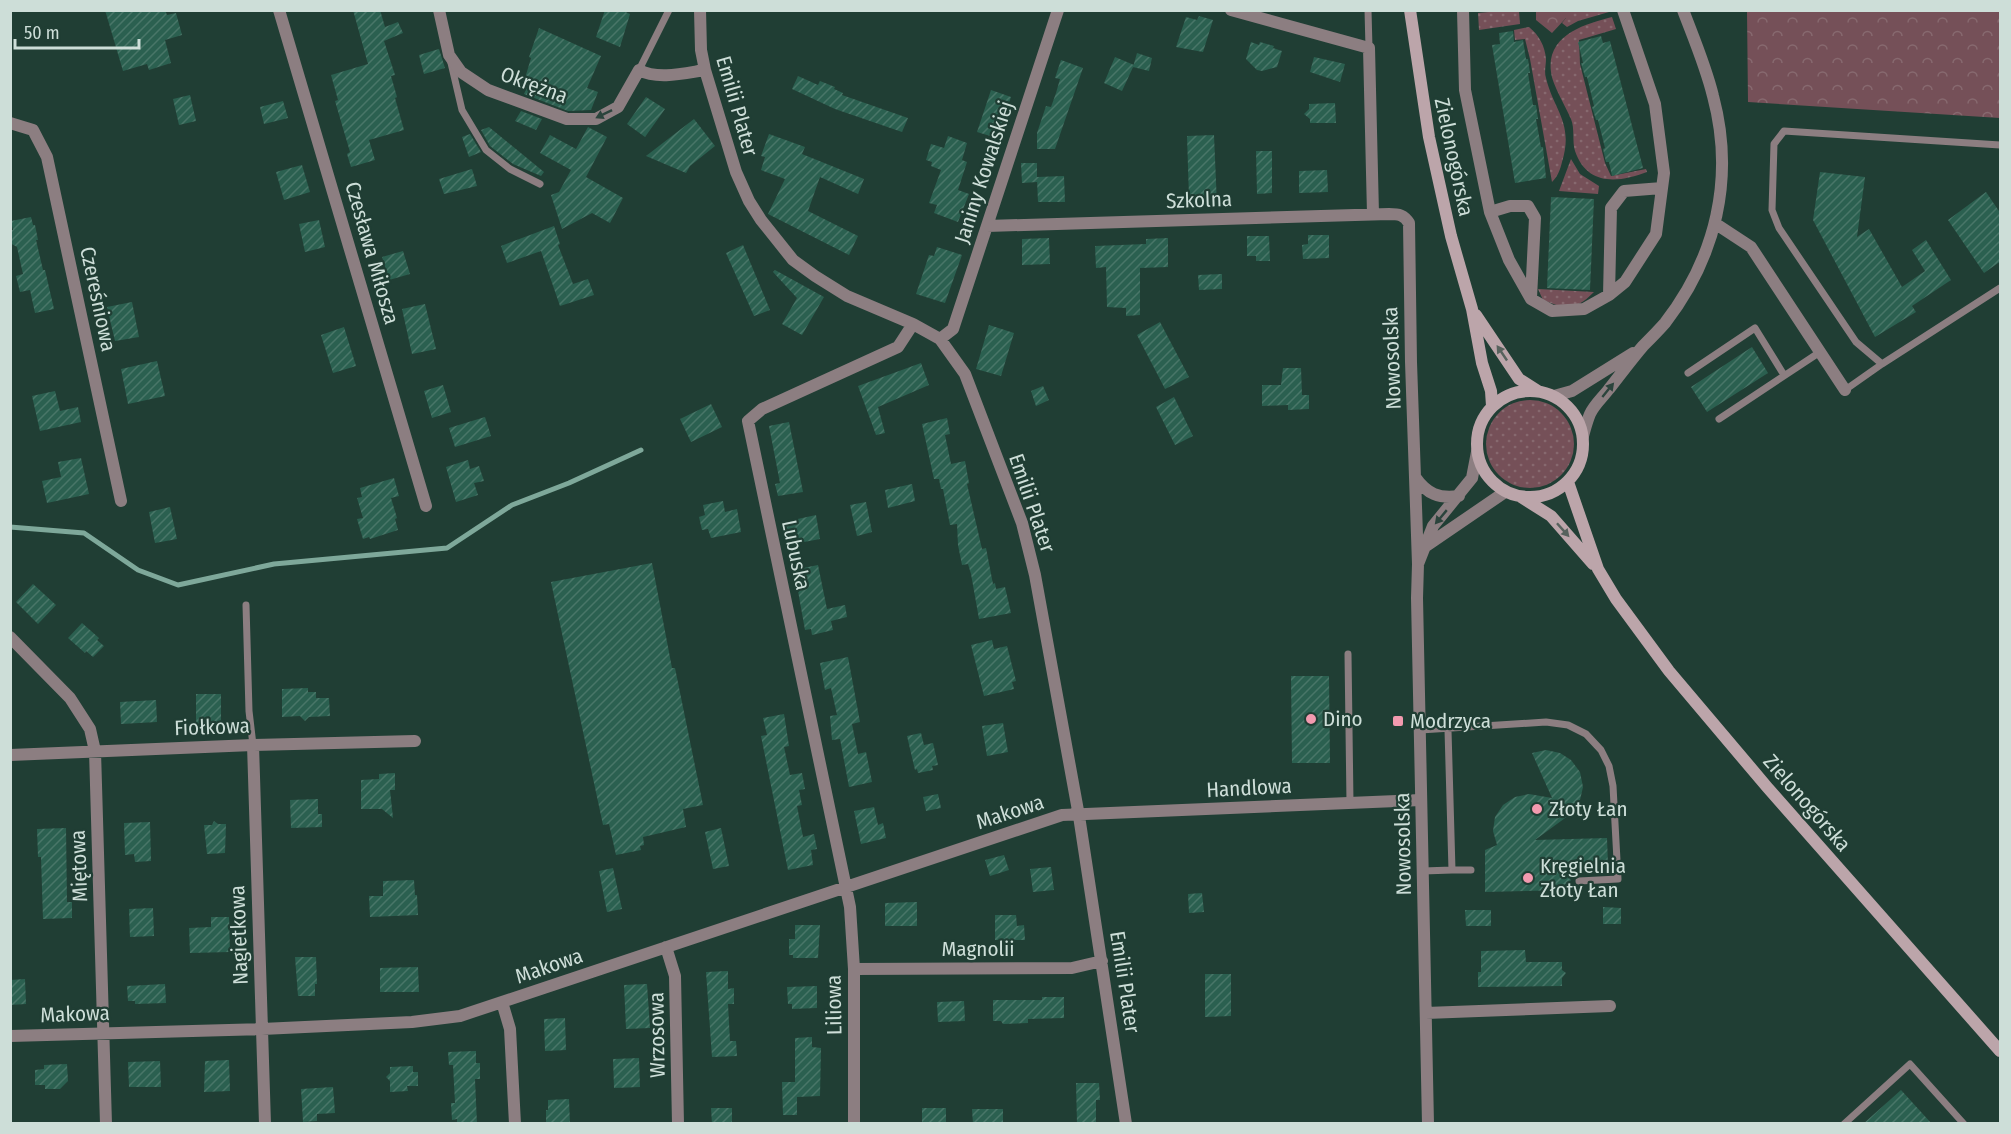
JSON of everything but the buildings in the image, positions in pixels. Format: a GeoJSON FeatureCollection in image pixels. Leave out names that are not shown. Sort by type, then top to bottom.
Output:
{"type":"FeatureCollection","features":[{"type":"Feature","properties":{"kind":"street","name":"Czesława Miłosza"},"geometry":{"type":"LineString","coordinates":[[279,10],[426,506]]}},
{"type":"Feature","properties":{"kind":"street","name":"Okrężna"},"geometry":{"type":"LineString","coordinates":[[439,10],[449,55],[461,72],[488,90],[567,119],[596,119],[618,107],[639,70]]}},
{"type":"Feature","properties":{"kind":"street","name":"Emilii Plater"},"geometry":{"type":"LineString","coordinates":[[700,10],[701,50],[705,70],[736,172],[749,201],[776,241],[793,260],[847,296],[913,324],[940,339],[965,374],[1022,523],[1035,575],[1079,816],[1126,1124]]}},
{"type":"Feature","properties":{"kind":"street","name":"Janiny Kowalskiej"},"geometry":{"type":"LineString","coordinates":[[940,339],[953,329],[1058,10]]}},
{"type":"Feature","properties":{"kind":"street"},"geometry":{"type":"LineString","coordinates":[[1231,10],[1368,48],[1373,214]]}},
{"type":"Feature","properties":{"kind":"street","name":"Zielonogórska"},"geometry":{"type":"LineString","coordinates":[[1410,10],[1429,137],[1451,236],[1472,309],[1482,363],[1491,392],[1492,406]]}},
{"type":"Feature","properties":{"kind":"street"},"geometry":{"type":"LineString","coordinates":[[1462,10],[1465,90],[1490,212],[1509,260],[1531,299],[1552,311],[1584,309],[1609,296],[1625,282],[1656,234],[1665,173],[1655,104],[1623,10]]}},
{"type":"Feature","properties":{"kind":"street"},"geometry":{"type":"LineString","coordinates":[[1583,436],[1578,420],[1568,406],[1554,396],[1538,391],[1522,391],[1506,396],[1492,406],[1482,420],[1477,435],[1477,452],[1482,468],[1492,482],[1505,492],[1521,497],[1538,497],[1554,492],[1568,482],[1578,468],[1583,452],[1583,436],[1590,412],[1664,324],[1700,269],[1716,224],[1721,189],[1720,125],[1702,60],[1683,10]]}},
{"type":"Feature","properties":{"kind":"street"},"geometry":{"type":"LineString","coordinates":[[639,70],[646,74],[705,70]]}},
{"type":"Feature","properties":{"kind":"street","name":"Czereśniowa"},"geometry":{"type":"LineString","coordinates":[[10,123],[33,130],[47,157],[121,501]]}},
{"type":"Feature","properties":{"kind":"street"},"geometry":{"type":"LineString","coordinates":[[1609,296],[1611,208],[1624,191],[1662,188]]}},
{"type":"Feature","properties":{"kind":"street"},"geometry":{"type":"LineString","coordinates":[[1490,212],[1510,206],[1528,206],[1535,218],[1531,299]]}},
{"type":"Feature","properties":{"kind":"street","name":"Szkolna"},"geometry":{"type":"LineString","coordinates":[[987,226],[1373,214],[1397,214],[1405,217],[1409,223]]}},
{"type":"Feature","properties":{"kind":"street","name":"Nowosolska"},"geometry":{"type":"LineString","coordinates":[[1409,223],[1418,564],[1428,1124]]}},
{"type":"Feature","properties":{"kind":"street"},"geometry":{"type":"LineString","coordinates":[[1716,224],[1751,247],[1845,390]]}},
{"type":"Feature","properties":{"kind":"street","name":"Zielonogórska"},"geometry":{"type":"LineString","coordinates":[[1472,309],[1519,379],[1538,391]]}},
{"type":"Feature","properties":{"kind":"street","name":"Lubuska"},"geometry":{"type":"LineString","coordinates":[[845,887],[748,421],[762,410],[898,347],[913,324]]}},
{"type":"Feature","properties":{"kind":"street"},"geometry":{"type":"LineString","coordinates":[[1554,396],[1572,391],[1642,348]]}},
{"type":"Feature","properties":{"kind":"street","name":"Nowosolska"},"geometry":{"type":"LineString","coordinates":[[1418,564],[1433,526],[1472,478],[1477,452]]}},
{"type":"Feature","properties":{"kind":"street"},"geometry":{"type":"LineString","coordinates":[[1415,477],[1423,488],[1434,495],[1445,498],[1459,496]]}},
{"type":"Feature","properties":{"kind":"street","name":"Zielonogórska"},"geometry":{"type":"LineString","coordinates":[[1568,482],[1598,569]]}},
{"type":"Feature","properties":{"kind":"street"},"geometry":{"type":"LineString","coordinates":[[1426,546],[1505,492]]}},
{"type":"Feature","properties":{"kind":"street","name":"Zielonogórska"},"geometry":{"type":"LineString","coordinates":[[1521,497],[1551,516],[1598,569],[1641,635],[1716,729],[2001,1051]]}},
{"type":"Feature","properties":{"kind":"street","name":"Miętowa"},"geometry":{"type":"LineString","coordinates":[[10,637],[70,698],[90,729],[95,751],[106,1124]]}},
{"type":"Feature","properties":{"kind":"street","name":"Fiołkowa"},"geometry":{"type":"LineString","coordinates":[[10,755],[415,741]]}},
{"type":"Feature","properties":{"kind":"street","name":"Nagietkowa"},"geometry":{"type":"LineString","coordinates":[[253,745],[265,1124]]}},
{"type":"Feature","properties":{"kind":"street","name":"Handlowa"},"geometry":{"type":"LineString","coordinates":[[1079,816],[1421,801]]}},
{"type":"Feature","properties":{"kind":"street","name":"Makowa"},"geometry":{"type":"LineString","coordinates":[[10,1036],[262,1029],[412,1022],[460,1016],[1048,819],[1062,815],[1079,816]]}},
{"type":"Feature","properties":{"kind":"street","name":"Liliowa"},"geometry":{"type":"LineString","coordinates":[[845,887],[850,907],[854,969],[854,1124]]}},
{"type":"Feature","properties":{"kind":"street","name":"Wrzosowa"},"geometry":{"type":"LineString","coordinates":[[666,947],[675,976],[678,1124]]}},
{"type":"Feature","properties":{"kind":"street","name":"Magnolii"},"geometry":{"type":"LineString","coordinates":[[854,969],[1072,968],[1102,961]]}},
{"type":"Feature","properties":{"kind":"street"},"geometry":{"type":"LineString","coordinates":[[502,1002],[510,1029],[515,1124]]}},
{"type":"Feature","properties":{"kind":"street"},"geometry":{"type":"LineString","coordinates":[[1426,1013],[1610,1006]]}},
{"type":"Feature","properties":{"kind":"lane","name":"Okrężna"},"geometry":{"type":"LineString","coordinates":[[639,70],[669,10]]}},
{"type":"Feature","properties":{"kind":"lane"},"geometry":{"type":"LineString","coordinates":[[1368,10],[1368,48]]}},
{"type":"Feature","properties":{"kind":"lane"},"geometry":{"type":"LineString","coordinates":[[449,55],[462,110],[486,150],[510,169],[540,184]]}},
{"type":"Feature","properties":{"kind":"lane"},"geometry":{"type":"LineString","coordinates":[[1882,364],[1856,342],[1779,228],[1772,210],[1774,144],[1785,131],[2001,145]]}},
{"type":"Feature","properties":{"kind":"lane"},"geometry":{"type":"LineString","coordinates":[[1845,390],[2001,288]]}},
{"type":"Feature","properties":{"kind":"lane"},"geometry":{"type":"LineString","coordinates":[[1688,373],[1755,328],[1784,375]]}},
{"type":"Feature","properties":{"kind":"lane"},"geometry":{"type":"LineString","coordinates":[[1719,419],[1820,351]]}},
{"type":"Feature","properties":{"kind":"lane"},"geometry":{"type":"LineString","coordinates":[[246,605],[249,711],[253,745]]}},
{"type":"Feature","properties":{"kind":"lane"},"geometry":{"type":"LineString","coordinates":[[1348,654],[1350,803]]}},
{"type":"Feature","properties":{"kind":"lane"},"geometry":{"type":"LineString","coordinates":[[1420,730],[1546,722],[1568,725],[1586,734],[1601,750],[1609,766],[1613,786],[1618,879],[1579,881]]}},
{"type":"Feature","properties":{"kind":"lane"},"geometry":{"type":"LineString","coordinates":[[1448,729],[1452,870]]}},
{"type":"Feature","properties":{"kind":"lane"},"geometry":{"type":"LineString","coordinates":[[1423,871],[1471,870]]}},
{"type":"Feature","properties":{"kind":"lane"},"geometry":{"type":"LineString","coordinates":[[1844,1124],[1910,1064],[1964,1124]]}},
{"type":"Feature","properties":{"kind":"green space"},"geometry":{"type":"Polygon","coordinates":[[[1608,10],[1609,12],[1578,21],[1567,27],[1562,23],[1566,18],[1566,11],[1608,10]]]}},
{"type":"Feature","properties":{"kind":"green space"},"geometry":{"type":"Polygon","coordinates":[[[1519,11],[1520,24],[1479,30],[1478,13],[1519,11]]]}},
{"type":"Feature","properties":{"kind":"green space"},"geometry":{"type":"Polygon","coordinates":[[[1536,11],[1566,11],[1566,18],[1552,33],[1536,20],[1536,11]]]}},
{"type":"Feature","properties":{"kind":"green space"},"geometry":{"type":"Polygon","coordinates":[[[1747,11],[2000,11],[2000,118],[1748,102],[1747,11]]]}},
{"type":"Feature","properties":{"kind":"green space"},"geometry":{"type":"Polygon","coordinates":[[[1612,17],[1616,29],[1579,40],[1580,64],[1605,163],[1611,176],[1646,169],[1647,172],[1625,178],[1605,179],[1587,171],[1575,151],[1571,119],[1552,77],[1551,59],[1561,40],[1570,33],[1590,23],[1612,17]]]}},
{"type":"Feature","properties":{"kind":"green space"},"geometry":{"type":"Polygon","coordinates":[[[1529,27],[1543,45],[1546,78],[1562,118],[1566,137],[1560,170],[1552,182],[1525,39],[1515,40],[1514,30],[1529,27]]]}},
{"type":"Feature","properties":{"kind":"green space"},"geometry":{"type":"Polygon","coordinates":[[[1571,159],[1580,174],[1599,186],[1598,194],[1559,191],[1571,159]]]}},
{"type":"Feature","properties":{"kind":"green space"},"geometry":{"type":"Polygon","coordinates":[[[1538,289],[1594,292],[1582,302],[1565,307],[1543,300],[1538,289]]]}},
{"type":"Feature","properties":{"kind":"green space"},"geometry":{"type":"Polygon","coordinates":[[[1521,400],[1539,400],[1555,407],[1567,419],[1574,435],[1574,453],[1567,469],[1555,481],[1539,488],[1521,488],[1505,481],[1493,469],[1486,453],[1486,435],[1493,419],[1505,407],[1521,400]]]}},
{"type":"Feature","properties":{"kind":"waterway"},"geometry":{"type":"LineString","coordinates":[[10,527],[84,533],[138,570],[178,585],[274,564],[447,548],[512,505],[569,483],[641,450]]}},
{"type":"Feature","properties":{"kind":"place","name":"Dino"},"geometry":{"type":"Point","coordinates":[1311,719]}},
{"type":"Feature","properties":{"kind":"place","name":"Modrzyca"},"geometry":{"type":"Point","coordinates":[1398,721]}},
{"type":"Feature","properties":{"kind":"place","name":"Złoty Łan"},"geometry":{"type":"Point","coordinates":[1537,809]}},
{"type":"Feature","properties":{"kind":"place","name":"Kręgielnia Złoty Łan"},"geometry":{"type":"Point","coordinates":[1528,878]}}]}
